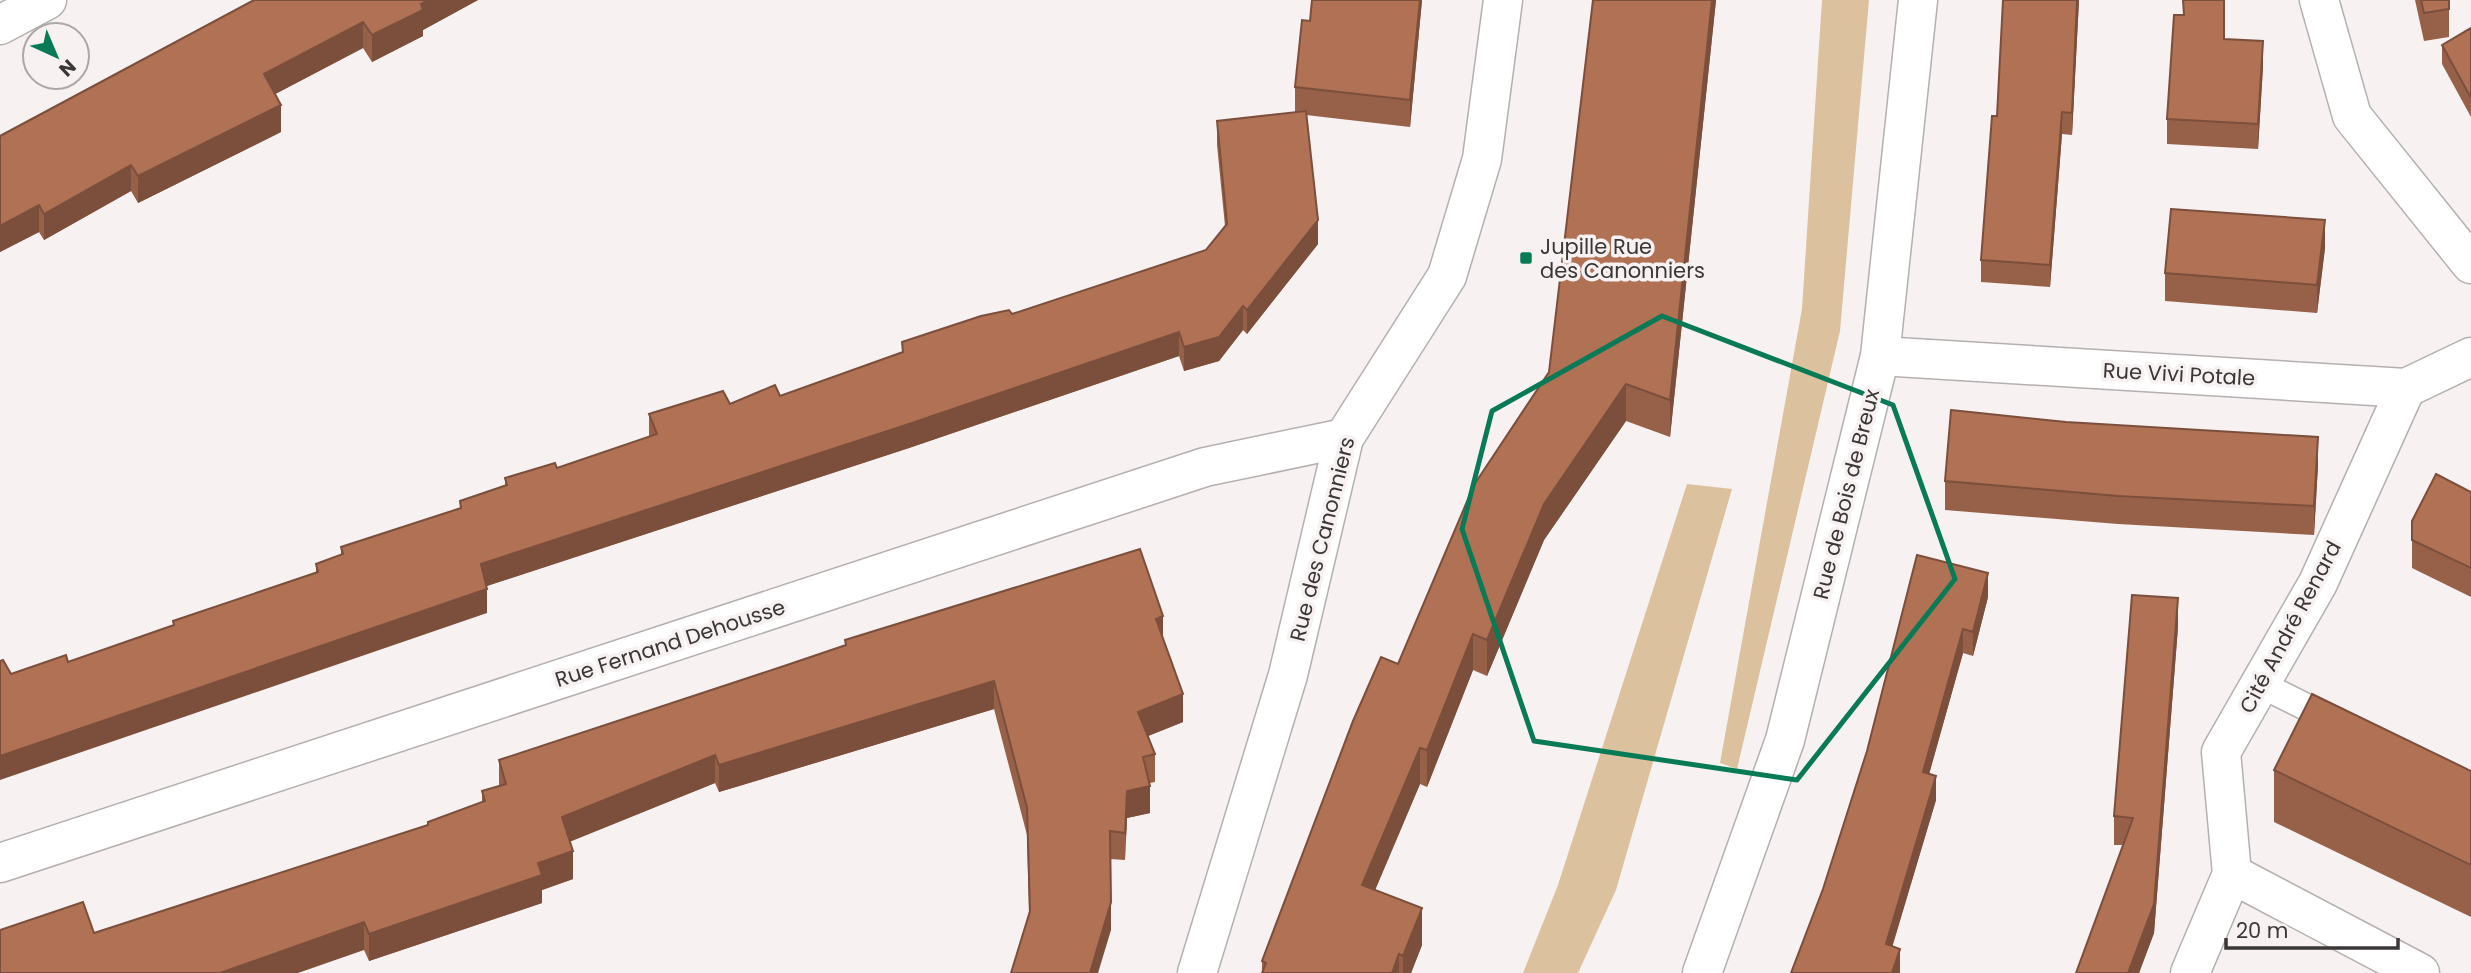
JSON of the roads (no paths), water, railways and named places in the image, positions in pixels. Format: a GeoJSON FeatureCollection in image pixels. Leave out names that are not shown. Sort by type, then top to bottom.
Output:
{"type":"FeatureCollection","features":[{"type":"Feature","properties":{"kind":"street"},"geometry":{"type":"LineString","coordinates":[[0,25],[47,0]]}},
{"type":"Feature","properties":{"kind":"street","name":"Rue des Canonniers"},"geometry":{"type":"LineString","coordinates":[[1197,973],[1288,675],[1344,438],[1447,276],[1482,159],[1503,0]]}},
{"type":"Feature","properties":{"kind":"street","name":"Rue de Bois de Breux"},"geometry":{"type":"LineString","coordinates":[[1702,973],[1785,740],[1880,356],[1918,0]]}},
{"type":"Feature","properties":{"kind":"street"},"geometry":{"type":"LineString","coordinates":[[2319,0],[2352,116],[2471,264]]}},
{"type":"Feature","properties":{"kind":"street","name":"Rue Vivi Potale"},"geometry":{"type":"LineString","coordinates":[[1880,356],[2406,388],[2471,357]]}},
{"type":"Feature","properties":{"kind":"street","name":"Cité André Renard"},"geometry":{"type":"LineString","coordinates":[[2189,973],[2232,874],[2221,752],[2318,583],[2406,388]]}},
{"type":"Feature","properties":{"kind":"street","name":"Rue Fernand Dehousse"},"geometry":{"type":"LineString","coordinates":[[0,863],[1205,467],[1344,438]]}},
{"type":"Feature","properties":{"kind":"street"},"geometry":{"type":"LineString","coordinates":[[2232,874],[2420,973]]}},
{"type":"Feature","properties":{"kind":"lane"},"geometry":{"type":"LineString","coordinates":[[2260,684],[2359,733]]}},
{"type":"Feature","properties":{"kind":"place","name":"Jupille Rue des Canonniers"},"geometry":{"type":"Point","coordinates":[1526,258]}}]}
